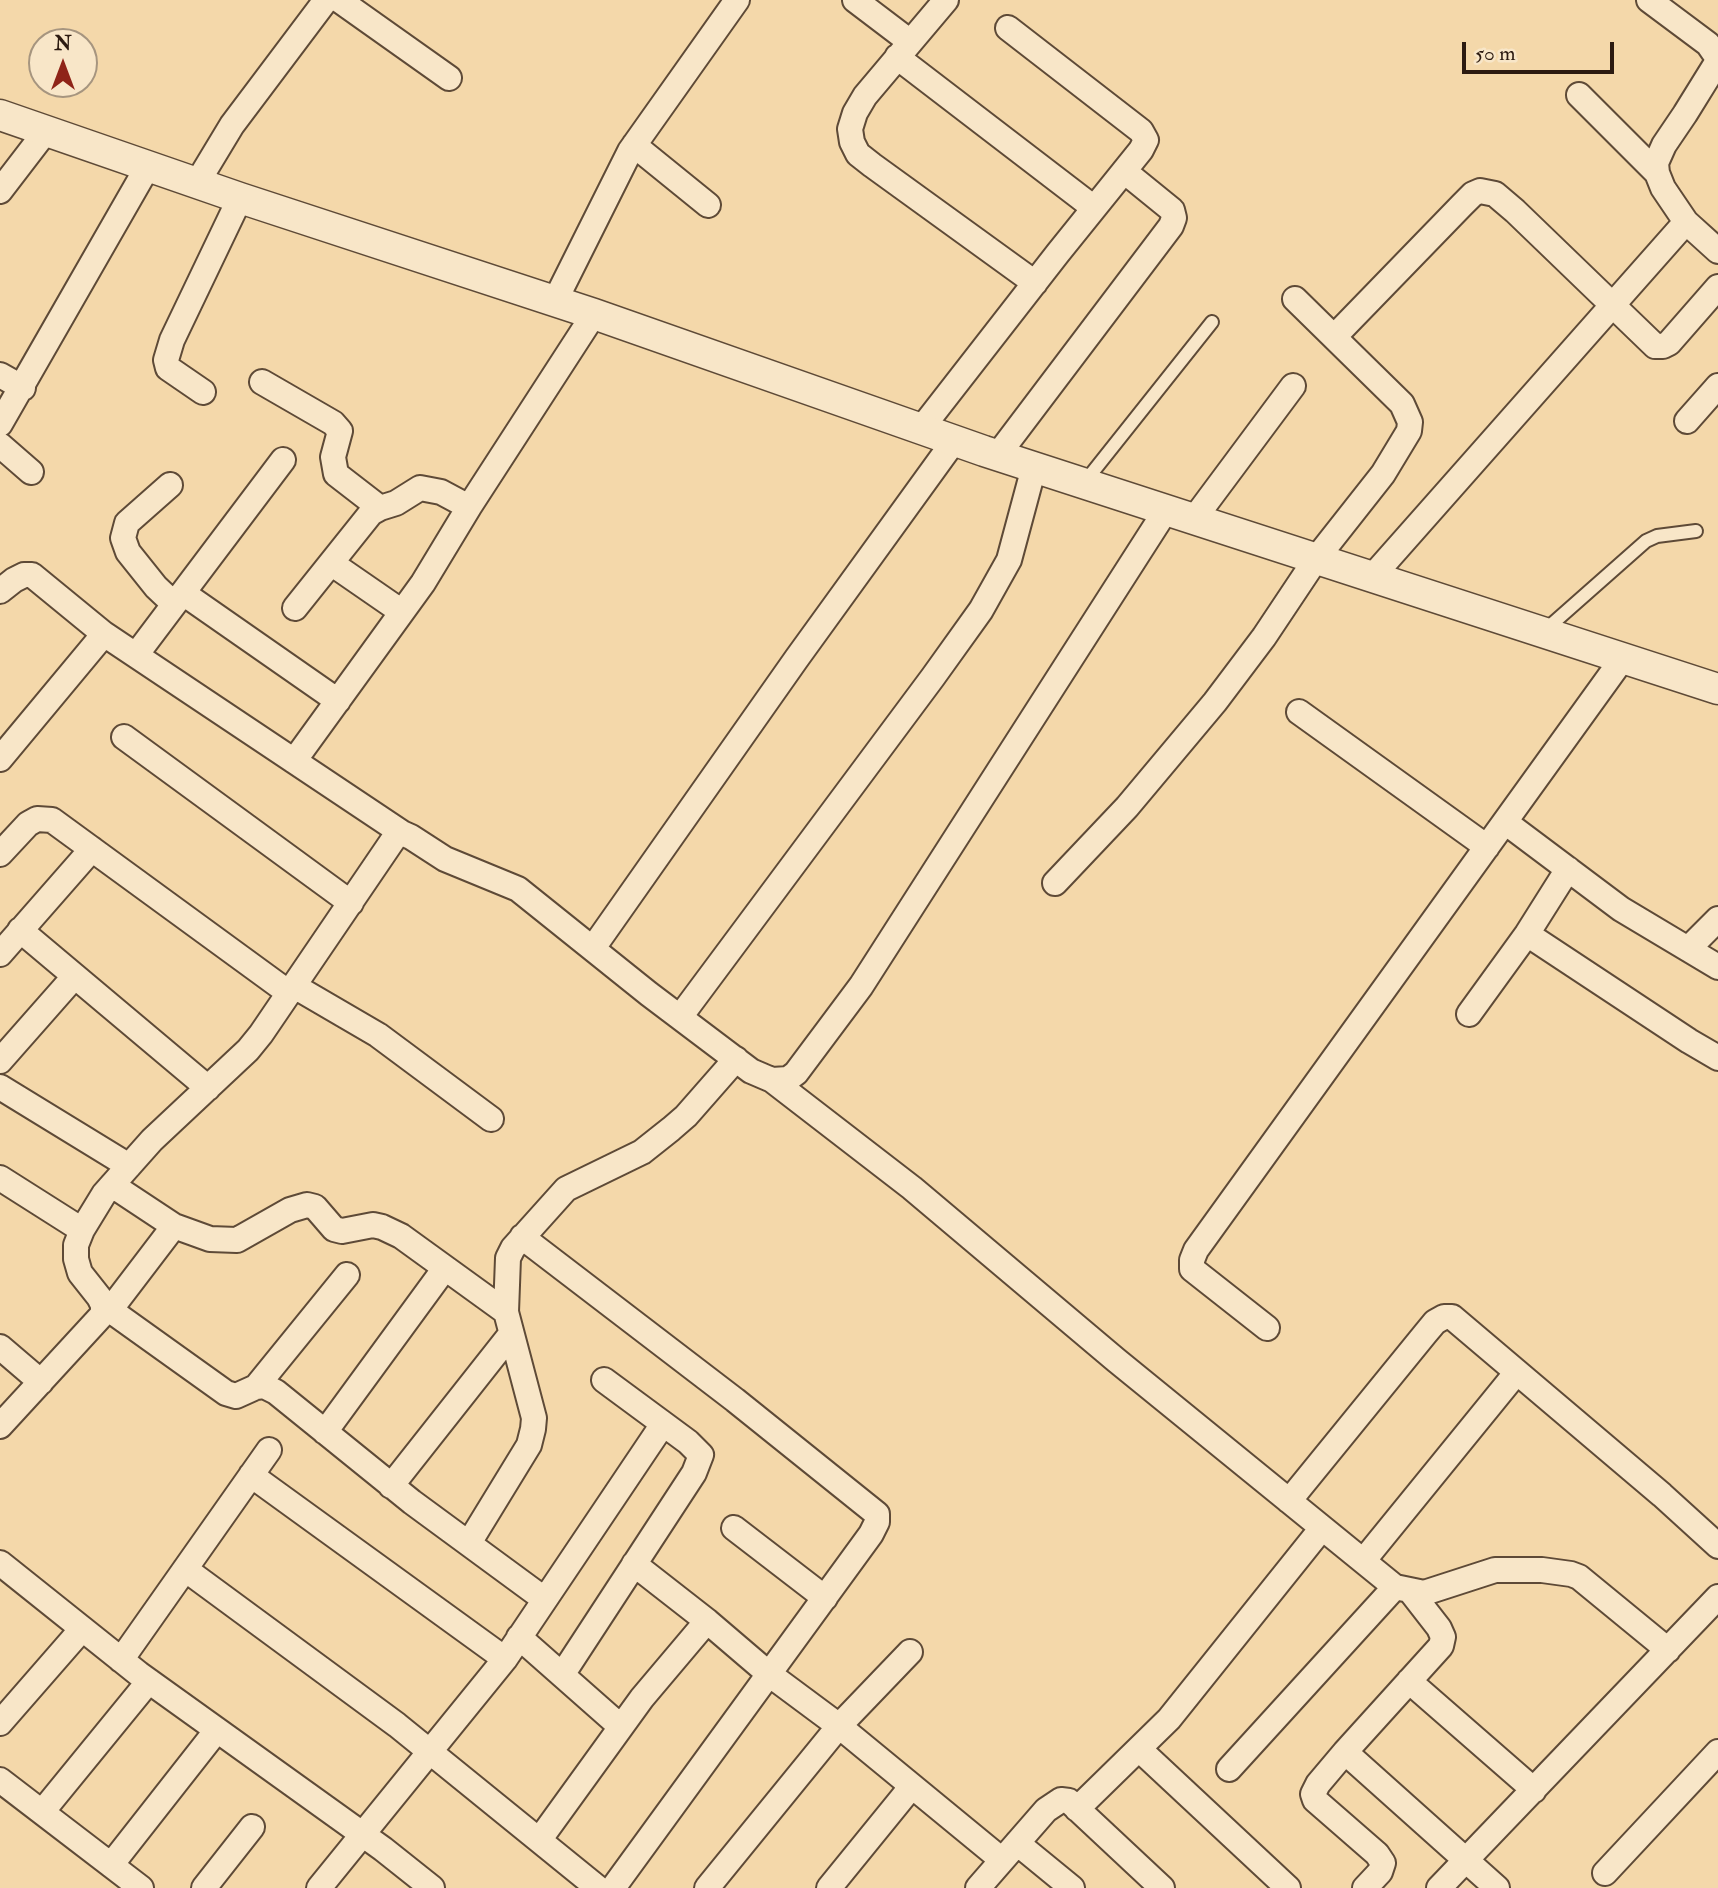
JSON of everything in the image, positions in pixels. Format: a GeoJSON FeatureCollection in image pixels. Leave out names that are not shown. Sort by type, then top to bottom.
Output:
{"type":"FeatureCollection","features":[{"type":"Feature","properties":{"kind":"street"},"geometry":{"type":"LineString","coordinates":[[197,183],[232,125],[326,0]]}},
{"type":"Feature","properties":{"kind":"street"},"geometry":{"type":"LineString","coordinates":[[339,0],[449,78]]}},
{"type":"Feature","properties":{"kind":"street"},"geometry":{"type":"LineString","coordinates":[[555,301],[634,145],[737,0]]}},
{"type":"Feature","properties":{"kind":"street"},"geometry":{"type":"LineString","coordinates":[[855,0],[903,49],[1094,208]]}},
{"type":"Feature","properties":{"kind":"street"},"geometry":{"type":"LineString","coordinates":[[946,0],[865,96],[850,129],[852,142],[858,154],[1035,282]]}},
{"type":"Feature","properties":{"kind":"street"},"geometry":{"type":"LineString","coordinates":[[1649,0],[1699,36],[1716,52],[1717,57],[1716,64],[1658,155],[1657,173]]}},
{"type":"Feature","properties":{"kind":"street"},"geometry":{"type":"LineString","coordinates":[[921,429],[1141,150],[1146,140],[1141,131],[1008,28]]}},
{"type":"Feature","properties":{"kind":"street"},"geometry":{"type":"LineString","coordinates":[[1579,95],[1657,173],[1663,188],[1686,222],[1718,251]]}},
{"type":"Feature","properties":{"kind":"street"},"geometry":{"type":"LineString","coordinates":[[0,115],[240,198],[594,314],[997,456],[1718,689]]}},
{"type":"Feature","properties":{"kind":"street"},"geometry":{"type":"LineString","coordinates":[[0,191],[46,131]]}},
{"type":"Feature","properties":{"kind":"street"},"geometry":{"type":"LineString","coordinates":[[634,145],[708,205]]}},
{"type":"Feature","properties":{"kind":"street"},"geometry":{"type":"LineString","coordinates":[[0,424],[148,166]]}},
{"type":"Feature","properties":{"kind":"street"},"geometry":{"type":"LineString","coordinates":[[997,456],[1171,226],[1174,218],[1172,210],[1124,171]]}},
{"type":"Feature","properties":{"kind":"street"},"geometry":{"type":"LineString","coordinates":[[1334,337],[1473,194],[1480,191],[1495,194],[1515,211],[1656,346],[1669,343],[1718,287]]}},
{"type":"Feature","properties":{"kind":"street"},"geometry":{"type":"LineString","coordinates":[[203,392],[168,368],[166,360],[172,340],[240,198]]}},
{"type":"Feature","properties":{"kind":"street"},"geometry":{"type":"LineString","coordinates":[[1372,577],[1686,222]]}},
{"type":"Feature","properties":{"kind":"street"},"geometry":{"type":"LineString","coordinates":[[1055,883],[1127,807],[1214,702],[1265,637],[1316,559],[1383,474],[1403,444],[1410,422],[1402,404],[1295,299]]}},
{"type":"Feature","properties":{"kind":"street"},"geometry":{"type":"LineString","coordinates":[[294,761],[423,583],[594,314]]}},
{"type":"Feature","properties":{"kind":"street"},"geometry":{"type":"LineString","coordinates":[[0,375],[23,387]]}},
{"type":"Feature","properties":{"kind":"street"},"geometry":{"type":"LineString","coordinates":[[262,382],[333,423],[340,431],[333,457],[336,474],[380,508]]}},
{"type":"Feature","properties":{"kind":"street"},"geometry":{"type":"LineString","coordinates":[[1194,519],[1293,386]]}},
{"type":"Feature","properties":{"kind":"street"},"geometry":{"type":"LineString","coordinates":[[1687,421],[1718,386]]}},
{"type":"Feature","properties":{"kind":"street"},"geometry":{"type":"LineString","coordinates":[[593,948],[954,441]]}},
{"type":"Feature","properties":{"kind":"street"},"geometry":{"type":"LineString","coordinates":[[0,445],[31,472]]}},
{"type":"Feature","properties":{"kind":"street"},"geometry":{"type":"LineString","coordinates":[[136,655],[283,460]]}},
{"type":"Feature","properties":{"kind":"street"},"geometry":{"type":"LineString","coordinates":[[680,1017],[981,610],[1009,560],[1034,467]]}},
{"type":"Feature","properties":{"kind":"street"},"geometry":{"type":"LineString","coordinates":[[170,485],[127,523],[123,538],[128,552],[156,587],[179,598],[338,701]]}},
{"type":"Feature","properties":{"kind":"street"},"geometry":{"type":"LineString","coordinates":[[295,608],[371,513],[396,503],[420,488],[441,492],[469,507]]}},
{"type":"Feature","properties":{"kind":"street"},"geometry":{"type":"LineString","coordinates":[[772,1080],[788,1079],[796,1073],[861,986],[1166,510]]}},
{"type":"Feature","properties":{"kind":"street"},"geometry":{"type":"LineString","coordinates":[[331,563],[402,612]]}},
{"type":"Feature","properties":{"kind":"street"},"geometry":{"type":"LineString","coordinates":[[0,591],[14,580],[24,575],[32,575],[104,634],[402,833],[445,859],[518,889],[751,1071],[772,1080],[912,1188],[1116,1360],[1322,1528],[1403,1589],[1439,1628],[1443,1637],[1441,1646],[1345,1752],[1313,1794],[1315,1800],[1377,1854],[1382,1863],[1380,1872],[1365,1888]]}},
{"type":"Feature","properties":{"kind":"street"},"geometry":{"type":"LineString","coordinates":[[0,759],[104,634]]}},
{"type":"Feature","properties":{"kind":"street"},"geometry":{"type":"LineString","coordinates":[[1267,1328],[1192,1269],[1192,1260],[1227,1206],[1623,659]]}},
{"type":"Feature","properties":{"kind":"street"},"geometry":{"type":"LineString","coordinates":[[1299,712],[1487,847]]}},
{"type":"Feature","properties":{"kind":"street"},"geometry":{"type":"LineString","coordinates":[[124,737],[351,903]]}},
{"type":"Feature","properties":{"kind":"street"},"geometry":{"type":"LineString","coordinates":[[0,854],[28,824],[45,818],[52,820],[291,990],[378,1035],[491,1119]]}},
{"type":"Feature","properties":{"kind":"street"},"geometry":{"type":"LineString","coordinates":[[1505,822],[1621,909],[1718,967]]}},
{"type":"Feature","properties":{"kind":"street"},"geometry":{"type":"LineString","coordinates":[[402,833],[395,836],[248,1050],[152,1139],[112,1185],[82,1230],[76,1245],[76,1259],[80,1273],[107,1308],[226,1393],[236,1396],[264,1386],[276,1392],[391,1486],[544,1599]]}},
{"type":"Feature","properties":{"kind":"street"},"geometry":{"type":"LineString","coordinates":[[0,954],[92,849]]}},
{"type":"Feature","properties":{"kind":"street"},"geometry":{"type":"LineString","coordinates":[[1469,1014],[1527,933],[1568,869]]}},
{"type":"Feature","properties":{"kind":"street"},"geometry":{"type":"LineString","coordinates":[[1688,949],[1718,919]]}},
{"type":"Feature","properties":{"kind":"street"},"geometry":{"type":"LineString","coordinates":[[20,930],[208,1088]]}},
{"type":"Feature","properties":{"kind":"street"},"geometry":{"type":"LineString","coordinates":[[1527,933],[1718,1058]]}},
{"type":"Feature","properties":{"kind":"street"},"geometry":{"type":"LineString","coordinates":[[0,1061],[74,977]]}},
{"type":"Feature","properties":{"kind":"street"},"geometry":{"type":"LineString","coordinates":[[468,1544],[529,1445],[533,1429],[534,1418],[509,1323],[508,1258],[522,1237],[566,1189],[642,1152],[686,1116],[736,1059]]}},
{"type":"Feature","properties":{"kind":"street"},"geometry":{"type":"LineString","coordinates":[[0,1087],[129,1166]]}},
{"type":"Feature","properties":{"kind":"street"},"geometry":{"type":"LineString","coordinates":[[0,1178],[82,1230]]}},
{"type":"Feature","properties":{"kind":"street"},"geometry":{"type":"LineString","coordinates":[[112,1185],[174,1226],[210,1239],[237,1240],[290,1210],[307,1205],[315,1208],[334,1229],[342,1231],[373,1225],[382,1227],[401,1236],[445,1268],[509,1323]]}},
{"type":"Feature","properties":{"kind":"street"},"geometry":{"type":"LineString","coordinates":[[0,1426],[98,1321],[174,1226]]}},
{"type":"Feature","properties":{"kind":"street"},"geometry":{"type":"LineString","coordinates":[[522,1237],[725,1392],[877,1514],[877,1522],[871,1534],[613,1888]]}},
{"type":"Feature","properties":{"kind":"street"},"geometry":{"type":"LineString","coordinates":[[325,1432],[445,1268]]}},
{"type":"Feature","properties":{"kind":"street"},"geometry":{"type":"LineString","coordinates":[[256,1387],[347,1276]]}},
{"type":"Feature","properties":{"kind":"street"},"geometry":{"type":"LineString","coordinates":[[1289,1501],[1435,1322],[1444,1317],[1452,1317],[1662,1495],[1718,1546]]}},
{"type":"Feature","properties":{"kind":"street"},"geometry":{"type":"LineString","coordinates":[[391,1486],[509,1323]]}},
{"type":"Feature","properties":{"kind":"street"},"geometry":{"type":"LineString","coordinates":[[0,1347],[41,1381]]}},
{"type":"Feature","properties":{"kind":"street"},"geometry":{"type":"LineString","coordinates":[[1364,1560],[1517,1372]]}},
{"type":"Feature","properties":{"kind":"street"},"geometry":{"type":"LineString","coordinates":[[562,1675],[694,1473],[701,1455],[697,1449],[604,1380]]}},
{"type":"Feature","properties":{"kind":"street"},"geometry":{"type":"LineString","coordinates":[[319,1888],[505,1658],[663,1424]]}},
{"type":"Feature","properties":{"kind":"street"},"geometry":{"type":"LineString","coordinates":[[121,1660],[269,1450]]}},
{"type":"Feature","properties":{"kind":"street"},"geometry":{"type":"LineString","coordinates":[[251,1475],[505,1658]]}},
{"type":"Feature","properties":{"kind":"street"},"geometry":{"type":"LineString","coordinates":[[734,1528],[824,1598]]}},
{"type":"Feature","properties":{"kind":"street"},"geometry":{"type":"LineString","coordinates":[[1077,1809],[1169,1719],[1322,1528]]}},
{"type":"Feature","properties":{"kind":"street"},"geometry":{"type":"LineString","coordinates":[[0,1563],[121,1660],[432,1888]]}},
{"type":"Feature","properties":{"kind":"street"},"geometry":{"type":"LineString","coordinates":[[634,1564],[912,1786],[1010,1852],[1072,1888]]}},
{"type":"Feature","properties":{"kind":"street"},"geometry":{"type":"LineString","coordinates":[[185,1569],[429,1751],[598,1888]]}},
{"type":"Feature","properties":{"kind":"street"},"geometry":{"type":"LineString","coordinates":[[1229,1769],[1403,1589],[1434,1591],[1495,1570],[1542,1570],[1571,1574],[1579,1577],[1668,1650]]}},
{"type":"Feature","properties":{"kind":"street"},"geometry":{"type":"LineString","coordinates":[[1439,1888],[1718,1597]]}},
{"type":"Feature","properties":{"kind":"street"},"geometry":{"type":"LineString","coordinates":[[540,1839],[642,1698],[707,1620]]}},
{"type":"Feature","properties":{"kind":"street"},"geometry":{"type":"LineString","coordinates":[[0,1723],[82,1629]]}},
{"type":"Feature","properties":{"kind":"street"},"geometry":{"type":"LineString","coordinates":[[519,1637],[621,1727]]}},
{"type":"Feature","properties":{"kind":"street"},"geometry":{"type":"LineString","coordinates":[[706,1888],[839,1726],[910,1652]]}},
{"type":"Feature","properties":{"kind":"street"},"geometry":{"type":"LineString","coordinates":[[42,1812],[149,1681]]}},
{"type":"Feature","properties":{"kind":"street"},"geometry":{"type":"LineString","coordinates":[[1409,1681],[1534,1790]]}},
{"type":"Feature","properties":{"kind":"street"},"geometry":{"type":"LineString","coordinates":[[111,1865],[217,1730]]}},
{"type":"Feature","properties":{"kind":"street"},"geometry":{"type":"LineString","coordinates":[[1139,1749],[1288,1888]]}},
{"type":"Feature","properties":{"kind":"street"},"geometry":{"type":"LineString","coordinates":[[1345,1752],[1497,1888]]}},
{"type":"Feature","properties":{"kind":"street"},"geometry":{"type":"LineString","coordinates":[[1605,1873],[1718,1752]]}},
{"type":"Feature","properties":{"kind":"street"},"geometry":{"type":"LineString","coordinates":[[0,1780],[141,1888]]}},
{"type":"Feature","properties":{"kind":"street"},"geometry":{"type":"LineString","coordinates":[[829,1888],[912,1786]]}},
{"type":"Feature","properties":{"kind":"street"},"geometry":{"type":"LineString","coordinates":[[978,1888],[1053,1804],[1061,1800],[1069,1801],[1162,1888]]}},
{"type":"Feature","properties":{"kind":"street"},"geometry":{"type":"LineString","coordinates":[[204,1888],[252,1827]]}},
{"type":"Feature","properties":{"kind":"lane"},"geometry":{"type":"LineString","coordinates":[[1083,484],[1212,322]]}},
{"type":"Feature","properties":{"kind":"lane"},"geometry":{"type":"LineString","coordinates":[[1542,632],[1646,541],[1657,536],[1696,531]]}}]}
